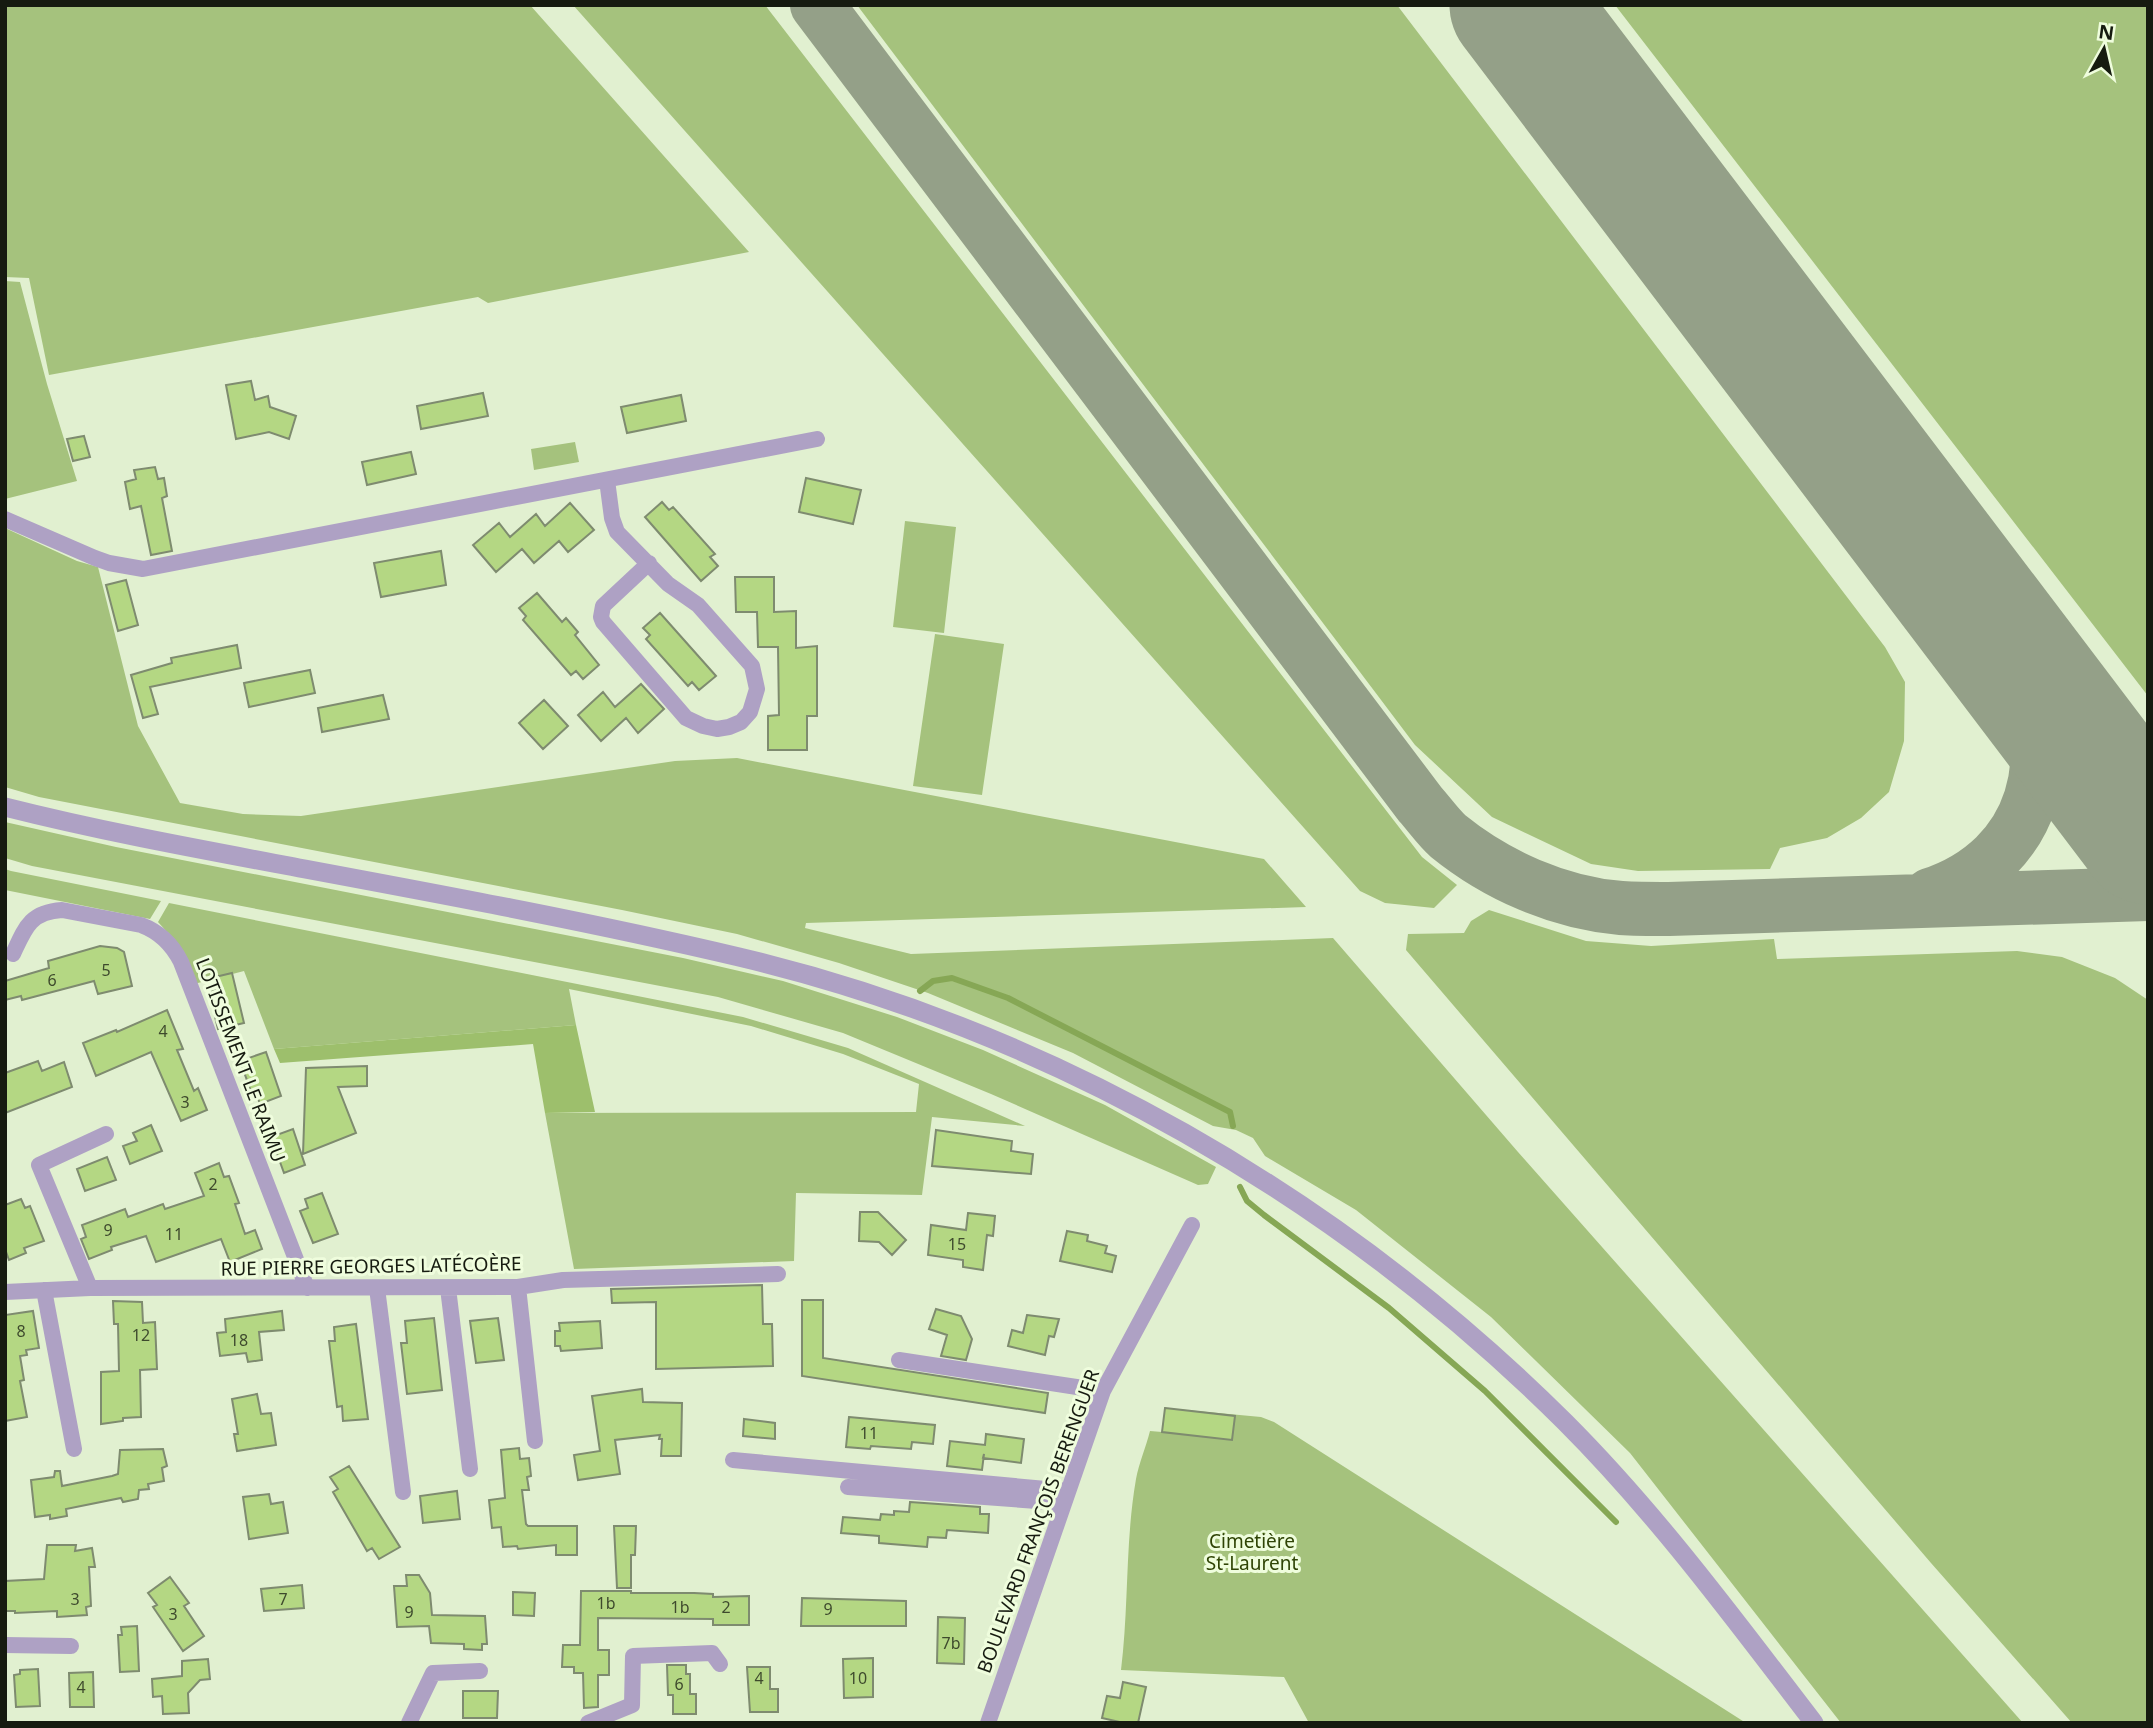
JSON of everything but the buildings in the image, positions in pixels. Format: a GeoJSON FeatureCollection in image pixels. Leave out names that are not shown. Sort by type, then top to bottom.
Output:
{"type":"FeatureCollection","features":[{"type":"Feature","properties":{"kind":"street"},"geometry":{"type":"LineString","coordinates":[[5,519],[95,558],[143,569],[817,439]]}},
{"type":"Feature","properties":{"kind":"street"},"geometry":{"type":"LineString","coordinates":[[607,480],[617,532],[649,563],[668,584],[698,605],[752,666],[757,689],[750,712],[741,722],[717,729],[686,718],[603,622],[603,606],[649,563]]}},
{"type":"Feature","properties":{"kind":"street"},"geometry":{"type":"LineString","coordinates":[[5,807],[152,841],[626,932],[743,958],[888,999],[984,1035],[1092,1083],[1192,1137],[1343,1233],[1430,1300],[1491,1353],[1566,1423],[1635,1498],[1698,1573],[1814,1723]]}},
{"type":"Feature","properties":{"kind":"street","name":"LOTISSEMENT LE RAIMU"},"geometry":{"type":"LineString","coordinates":[[13,954],[31,920],[50,911],[62,910],[141,925],[169,943],[181,962],[307,1288]]}},
{"type":"Feature","properties":{"kind":"street"},"geometry":{"type":"LineString","coordinates":[[90,1288],[39,1165],[106,1134]]}},
{"type":"Feature","properties":{"kind":"street","name":"BOULEVARD FRANÇOIS BERENGUER"},"geometry":{"type":"LineString","coordinates":[[988,1723],[1103,1391],[1192,1225]]}},
{"type":"Feature","properties":{"kind":"street","name":"RUE PIERRE GEORGES LATÉCOÈRE"},"geometry":{"type":"LineString","coordinates":[[5,1292],[90,1288],[518,1287],[563,1280],[778,1274]]}},
{"type":"Feature","properties":{"kind":"street"},"geometry":{"type":"LineString","coordinates":[[518,1287],[535,1441]]}},
{"type":"Feature","properties":{"kind":"street"},"geometry":{"type":"LineString","coordinates":[[377,1288],[403,1492]]}},
{"type":"Feature","properties":{"kind":"street"},"geometry":{"type":"LineString","coordinates":[[448,1288],[470,1469]]}},
{"type":"Feature","properties":{"kind":"street"},"geometry":{"type":"LineString","coordinates":[[44,1290],[74,1449]]}},
{"type":"Feature","properties":{"kind":"street"},"geometry":{"type":"LineString","coordinates":[[900,1360],[1103,1391]]}},
{"type":"Feature","properties":{"kind":"street"},"geometry":{"type":"LineString","coordinates":[[733,1460],[1066,1497]]}},
{"type":"Feature","properties":{"kind":"street"},"geometry":{"type":"LineString","coordinates":[[848,1487],[1066,1497]]}},
{"type":"Feature","properties":{"kind":"street"},"geometry":{"type":"LineString","coordinates":[[5,1645],[71,1646]]}},
{"type":"Feature","properties":{"kind":"street"},"geometry":{"type":"LineString","coordinates":[[588,1723],[632,1705],[633,1656],[712,1653],[720,1664]]}},
{"type":"Feature","properties":{"kind":"street"},"geometry":{"type":"LineString","coordinates":[[409,1723],[432,1673],[480,1671]]}},
{"type":"Feature","properties":{"kind":"green space"},"geometry":{"type":"Polygon","coordinates":[[[5,5],[530,5],[749,252],[488,303],[478,297],[49,375],[29,278],[5,277],[5,5]]]}},
{"type":"Feature","properties":{"kind":"green space"},"geometry":{"type":"Polygon","coordinates":[[[573,5],[765,5],[1422,857],[1457,885],[1434,908],[1385,903],[1360,891],[573,5]]]}},
{"type":"Feature","properties":{"kind":"green space"},"geometry":{"type":"Polygon","coordinates":[[[857,5],[1397,5],[1885,647],[1905,682],[1904,741],[1889,792],[1861,818],[1827,838],[1780,848],[1770,869],[1638,871],[1591,864],[1492,817],[1415,745],[857,5]]]}},
{"type":"Feature","properties":{"kind":"green space"},"geometry":{"type":"Polygon","coordinates":[[[1615,5],[2148,5],[2148,696],[1615,5]]]}},
{"type":"Feature","properties":{"kind":"green space"},"geometry":{"type":"Polygon","coordinates":[[[5,281],[20,282],[47,384],[77,481],[5,499],[5,281]]]}},
{"type":"Feature","properties":{"kind":"green space"},"geometry":{"type":"Polygon","coordinates":[[[575,442],[579,462],[534,470],[531,449],[575,442]]]}},
{"type":"Feature","properties":{"kind":"green space"},"geometry":{"type":"Polygon","coordinates":[[[905,521],[956,527],[944,633],[893,627],[905,521]]]}},
{"type":"Feature","properties":{"kind":"green space"},"geometry":{"type":"Polygon","coordinates":[[[5,528],[77,561],[98,567],[138,726],[180,803],[243,814],[301,816],[675,761],[737,758],[1264,859],[1306,907],[806,923],[805,928],[911,954],[1333,938],[1518,1152],[2023,1723],[1841,1723],[1630,1453],[1491,1317],[1356,1210],[1265,1156],[1253,1138],[1236,1130],[1213,1126],[1073,1053],[928,993],[839,963],[737,934],[39,797],[5,787],[5,528]]]}},
{"type":"Feature","properties":{"kind":"green space"},"geometry":{"type":"Polygon","coordinates":[[[935,634],[1004,644],[982,795],[913,786],[935,634]]]}},
{"type":"Feature","properties":{"kind":"green space"},"geometry":{"type":"Polygon","coordinates":[[[5,822],[116,847],[683,958],[783,981],[897,1017],[983,1050],[1105,1105],[1216,1167],[1208,1184],[1198,1185],[991,1094],[843,1033],[718,997],[32,866],[5,858],[5,822]]]}},
{"type":"Feature","properties":{"kind":"green space"},"geometry":{"type":"Polygon","coordinates":[[[5,869],[161,901],[150,919],[5,890],[5,869]]]}},
{"type":"Feature","properties":{"kind":"green space"},"geometry":{"type":"Polygon","coordinates":[[[169,903],[743,1017],[848,1048],[1025,1126],[932,1117],[922,1195],[796,1193],[794,1261],[574,1269],[545,1113],[916,1112],[919,1084],[843,1054],[751,1026],[569,989],[576,1025],[274,1049],[244,971],[194,984],[178,944],[158,922],[169,903]]]}},
{"type":"Feature","properties":{"kind":"green space"},"geometry":{"type":"Polygon","coordinates":[[[1489,910],[1586,941],[1651,946],[1774,939],[1777,959],[2017,951],[2062,957],[2115,978],[2148,1000],[2148,1723],[2072,1723],[1931,1563],[1406,950],[1408,934],[1464,933],[1471,921],[1489,910]]]}},
{"type":"Feature","properties":{"kind":"green space"},"geometry":{"type":"Polygon","coordinates":[[[576,1025],[595,1112],[545,1113],[533,1044],[280,1063],[274,1049],[576,1025]]]}},
{"type":"Feature","properties":{"kind":"green space","name":"Cimetière St-Laurent"},"geometry":{"type":"Polygon","coordinates":[[[1165,1408],[1261,1417],[1274,1422],[1746,1723],[1309,1723],[1284,1677],[1121,1670],[1130,1527],[1136,1479],[1150,1431],[1162,1432],[1165,1408]]]}},
{"type":"Feature","properties":{"kind":"waterway"},"geometry":{"type":"LineString","coordinates":[[920,991],[933,981],[952,978],[1008,998],[1230,1112],[1233,1126]]}},
{"type":"Feature","properties":{"kind":"waterway"},"geometry":{"type":"LineString","coordinates":[[1240,1187],[1247,1201],[1389,1308],[1485,1391],[1616,1522]]}},
{"type":"Feature","properties":{"kind":"taxiway"},"geometry":{"type":"LineString","coordinates":[[817,5],[1420,804],[1444,832],[1467,850],[1507,875],[1529,885],[1575,900],[1621,908],[1669,909],[2148,894]]}},
{"type":"Feature","properties":{"kind":"taxiway"},"geometry":{"type":"LineString","coordinates":[[1930,895],[1966,879],[1995,856],[2017,829],[2031,799],[2037,765],[2036,730],[2028,694],[2012,658]]}},
{"type":"Feature","properties":{"kind":"taxiway"},"geometry":{"type":"LineString","coordinates":[[2114,792],[2148,826]]}},
{"type":"Feature","properties":{"kind":"runway"},"geometry":{"type":"LineString","coordinates":[[1517,5],[2148,837]]}}]}
